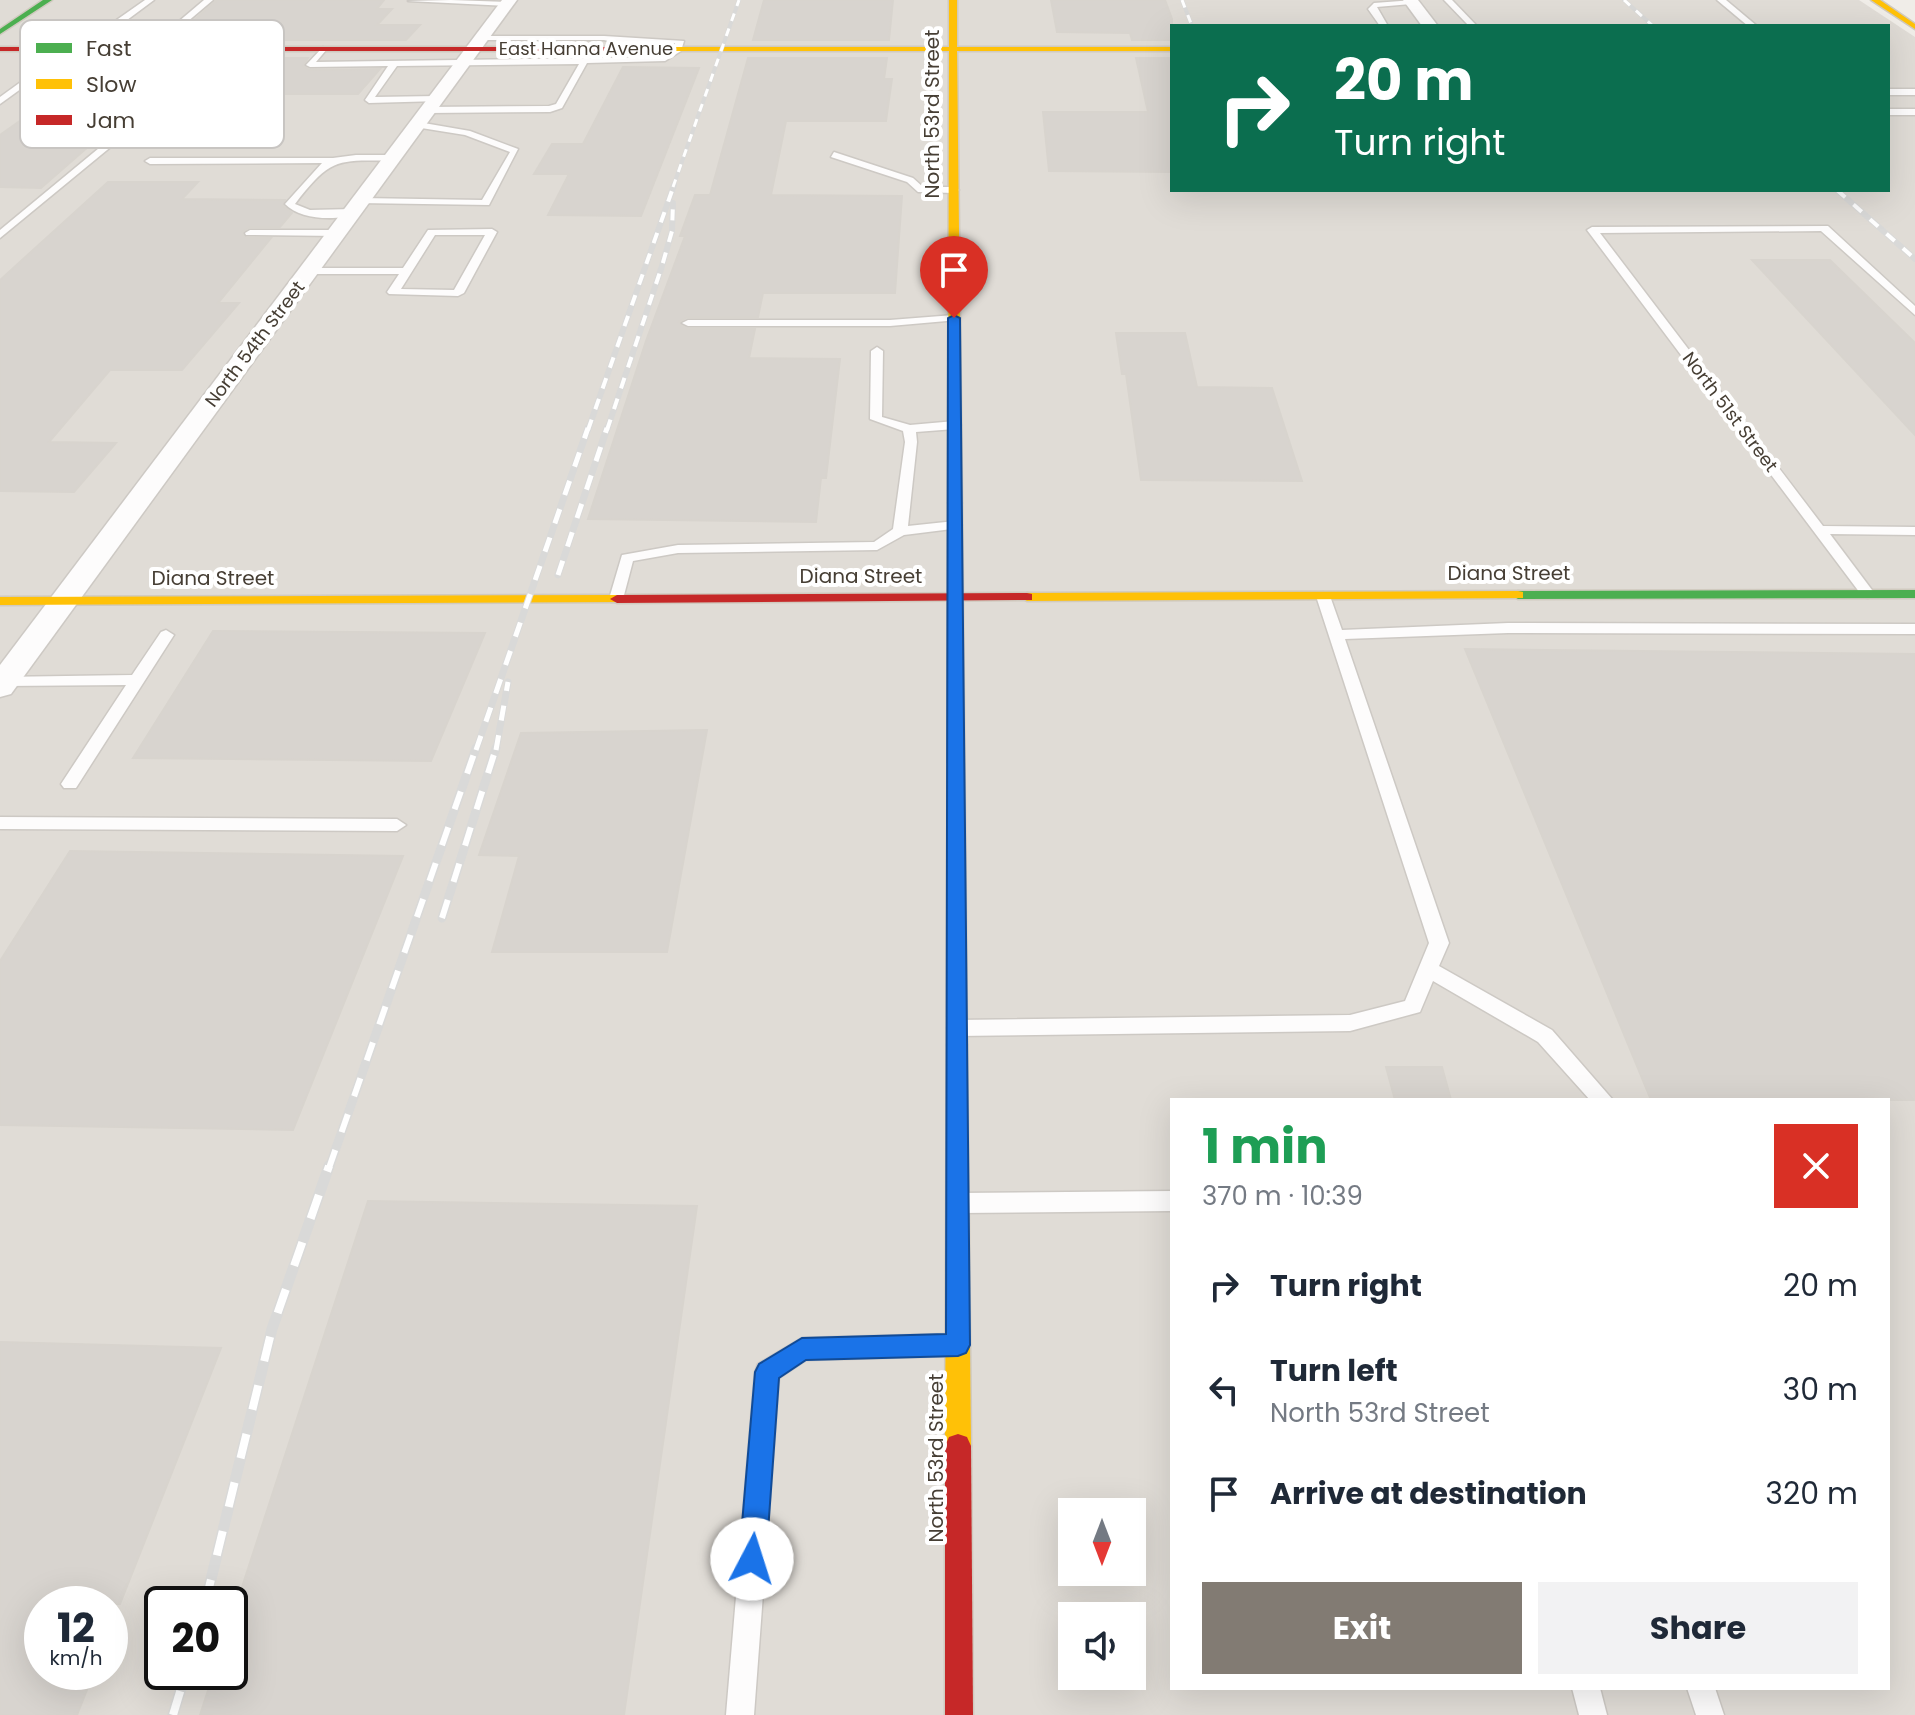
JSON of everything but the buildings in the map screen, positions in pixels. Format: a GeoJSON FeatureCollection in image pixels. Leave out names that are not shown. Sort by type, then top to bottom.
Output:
{"type":"FeatureCollection","features":[{"type":"Feature","properties":{"kind":"street"},"geometry":{"type":"LineString","coordinates":[[0,32],[48,0]]}},
{"type":"Feature","properties":{"kind":"street","name":"North 53rd Street"},"geometry":{"type":"LineString","coordinates":[[953,0],[959,1715]]}},
{"type":"Feature","properties":{"kind":"street"},"geometry":{"type":"LineString","coordinates":[[1875,0],[1915,27]]}},
{"type":"Feature","properties":{"kind":"street"},"geometry":{"type":"LineString","coordinates":[[1410,1],[1428,24]]}},
{"type":"Feature","properties":{"kind":"street","name":"North 54th Street"},"geometry":{"type":"LineString","coordinates":[[2,684],[509,2]]}},
{"type":"Feature","properties":{"kind":"street","name":"East Hanna Avenue"},"geometry":{"type":"LineString","coordinates":[[284,49],[473,50],[612,43],[678,49],[1170,49]]}},
{"type":"Feature","properties":{"kind":"street","name":"Diana Street"},"geometry":{"type":"LineString","coordinates":[[0,601],[1915,594]]}},
{"type":"Feature","properties":{"kind":"lane"},"geometry":{"type":"LineString","coordinates":[[122,20],[150,0]]}},
{"type":"Feature","properties":{"kind":"lane"},"geometry":{"type":"LineString","coordinates":[[185,20],[209,0]]}},
{"type":"Feature","properties":{"kind":"lane"},"geometry":{"type":"LineString","coordinates":[[1448,0],[1471,24]]}},
{"type":"Feature","properties":{"kind":"lane"},"geometry":{"type":"LineString","coordinates":[[1721,0],[1751,24]]}},
{"type":"Feature","properties":{"kind":"lane"},"geometry":{"type":"LineString","coordinates":[[412,1],[509,2]]}},
{"type":"Feature","properties":{"kind":"lane"},"geometry":{"type":"LineString","coordinates":[[1383,24],[1372,9],[1374,5],[1410,1]]}},
{"type":"Feature","properties":{"kind":"lane"},"geometry":{"type":"LineString","coordinates":[[323,49],[310,65],[394,64],[524,38],[612,43]]}},
{"type":"Feature","properties":{"kind":"lane"},"geometry":{"type":"LineString","coordinates":[[473,50],[584,61],[665,59],[678,49]]}},
{"type":"Feature","properties":{"kind":"lane"},"geometry":{"type":"LineString","coordinates":[[394,64],[369,100],[428,111],[538,111],[559,106],[584,61]]}},
{"type":"Feature","properties":{"kind":"lane"},"geometry":{"type":"LineString","coordinates":[[0,101],[20,87]]}},
{"type":"Feature","properties":{"kind":"lane"},"geometry":{"type":"LineString","coordinates":[[1890,92],[1915,92]]}},
{"type":"Feature","properties":{"kind":"lane"},"geometry":{"type":"LineString","coordinates":[[331,160],[319,165],[290,204],[294,210],[485,203],[515,151],[454,131],[428,111]]}},
{"type":"Feature","properties":{"kind":"lane"},"geometry":{"type":"LineString","coordinates":[[454,131],[476,111]]}},
{"type":"Feature","properties":{"kind":"lane"},"geometry":{"type":"LineString","coordinates":[[1890,112],[1915,112]]}},
{"type":"Feature","properties":{"kind":"lane"},"geometry":{"type":"LineString","coordinates":[[0,235],[105,148]]}},
{"type":"Feature","properties":{"kind":"lane"},"geometry":{"type":"LineString","coordinates":[[834,155],[910,180],[921,190],[954,190]]}},
{"type":"Feature","properties":{"kind":"lane"},"geometry":{"type":"LineString","coordinates":[[150,161],[394,158]]}},
{"type":"Feature","properties":{"kind":"lane","name":"North 51st Street"},"geometry":{"type":"LineString","coordinates":[[1868,594],[1592,230],[1824,228],[1915,312]]}},
{"type":"Feature","properties":{"kind":"lane"},"geometry":{"type":"LineString","coordinates":[[432,232],[492,232],[458,293],[393,292],[407,271],[432,232]]}},
{"type":"Feature","properties":{"kind":"lane"},"geometry":{"type":"LineString","coordinates":[[250,233],[338,233]]}},
{"type":"Feature","properties":{"kind":"lane"},"geometry":{"type":"LineString","coordinates":[[309,271],[407,271]]}},
{"type":"Feature","properties":{"kind":"lane"},"geometry":{"type":"LineString","coordinates":[[688,323],[890,323],[954,318]]}},
{"type":"Feature","properties":{"kind":"lane"},"geometry":{"type":"LineString","coordinates":[[877,351],[876,419],[909,429],[955,425]]}},
{"type":"Feature","properties":{"kind":"lane"},"geometry":{"type":"LineString","coordinates":[[900,531],[911,442],[909,429]]}},
{"type":"Feature","properties":{"kind":"lane"},"geometry":{"type":"LineString","coordinates":[[616,599],[627,558],[678,549],[877,546],[900,531],[955,525]]}},
{"type":"Feature","properties":{"kind":"lane"},"geometry":{"type":"LineString","coordinates":[[1820,530],[1915,531]]}},
{"type":"Feature","properties":{"kind":"lane"},"geometry":{"type":"LineString","coordinates":[[957,1028],[1350,1023],[1413,1007],[1439,943],[1323,596]]}},
{"type":"Feature","properties":{"kind":"lane"},"geometry":{"type":"LineString","coordinates":[[1336,635],[1508,628],[1915,629]]}},
{"type":"Feature","properties":{"kind":"lane"},"geometry":{"type":"LineString","coordinates":[[70,784],[166,635]]}},
{"type":"Feature","properties":{"kind":"lane"},"geometry":{"type":"LineString","coordinates":[[2,684],[137,680]]}},
{"type":"Feature","properties":{"kind":"lane"},"geometry":{"type":"LineString","coordinates":[[0,823],[397,825]]}},
{"type":"Feature","properties":{"kind":"lane"},"geometry":{"type":"LineString","coordinates":[[1428,969],[1545,1036],[1601,1098]]}},
{"type":"Feature","properties":{"kind":"lane"},"geometry":{"type":"LineString","coordinates":[[957,1203],[1170,1201]]}},
{"type":"Feature","properties":{"kind":"lane"},"geometry":{"type":"LineString","coordinates":[[740,1715],[767,1372],[802,1349],[958,1345]]}},
{"type":"Feature","properties":{"kind":"lane"},"geometry":{"type":"LineString","coordinates":[[1587,1690],[1593,1715]]}},
{"type":"Feature","properties":{"kind":"lane"},"geometry":{"type":"LineString","coordinates":[[1702,1690],[1710,1715]]}},
{"type":"Feature","properties":{"kind":"shaded area"},"geometry":{"type":"Polygon","coordinates":[[[0,0],[1859,0],[1915,37],[1915,1715],[0,1715],[0,0]]]}},
{"type":"Feature","properties":{"kind":"railway"},"geometry":{"type":"LineString","coordinates":[[673,187],[739,0]]}},
{"type":"Feature","properties":{"kind":"railway"},"geometry":{"type":"LineString","coordinates":[[1182,0],[1191,24]]}},
{"type":"Feature","properties":{"kind":"railway"},"geometry":{"type":"LineString","coordinates":[[1624,0],[1651,24]]}},
{"type":"Feature","properties":{"kind":"railway"},"geometry":{"type":"LineString","coordinates":[[588,430],[674,185]]}},
{"type":"Feature","properties":{"kind":"railway"},"geometry":{"type":"LineString","coordinates":[[1839,192],[1915,259]]}},
{"type":"Feature","properties":{"kind":"railway"},"geometry":{"type":"LineString","coordinates":[[607,430],[662,266],[672,231],[673,203]]}},
{"type":"Feature","properties":{"kind":"railway"},"geometry":{"type":"LineString","coordinates":[[476,750],[588,428]]}},
{"type":"Feature","properties":{"kind":"railway"},"geometry":{"type":"LineString","coordinates":[[558,575],[607,428]]}},
{"type":"Feature","properties":{"kind":"railway"},"geometry":{"type":"LineString","coordinates":[[496,750],[508,682]]}},
{"type":"Feature","properties":{"kind":"railway"},"geometry":{"type":"LineString","coordinates":[[329,1168],[476,748]]}},
{"type":"Feature","properties":{"kind":"railway"},"geometry":{"type":"LineString","coordinates":[[442,918],[496,748]]}},
{"type":"Feature","properties":{"kind":"railway"},"geometry":{"type":"LineString","coordinates":[[209,1586],[272,1329],[329,1166]]}},
{"type":"Feature","properties":{"kind":"railway"},"geometry":{"type":"LineString","coordinates":[[173,1715],[181,1690]]}},
{"type":"Feature","properties":{"kind":"traffic: fast"},"geometry":{"type":"LineString","coordinates":[[0,32],[48,0]]}},
{"type":"Feature","properties":{"kind":"traffic: fast"},"geometry":{"type":"LineString","coordinates":[[955,503],[957,1045]]}},
{"type":"Feature","properties":{"kind":"traffic: fast"},"geometry":{"type":"LineString","coordinates":[[1518,595],[1915,594]]}},
{"type":"Feature","properties":{"kind":"traffic: slow"},"geometry":{"type":"LineString","coordinates":[[953,0],[955,503]]}},
{"type":"Feature","properties":{"kind":"traffic: slow"},"geometry":{"type":"LineString","coordinates":[[1875,0],[1915,27]]}},
{"type":"Feature","properties":{"kind":"traffic: slow"},"geometry":{"type":"LineString","coordinates":[[672,49],[1170,49]]}},
{"type":"Feature","properties":{"kind":"traffic: slow"},"geometry":{"type":"LineString","coordinates":[[1027,597],[1518,595]]}},
{"type":"Feature","properties":{"kind":"traffic: slow"},"geometry":{"type":"LineString","coordinates":[[0,601],[617,599]]}},
{"type":"Feature","properties":{"kind":"traffic: slow"},"geometry":{"type":"LineString","coordinates":[[957,1045],[958,1446]]}},
{"type":"Feature","properties":{"kind":"traffic: jam"},"geometry":{"type":"LineString","coordinates":[[0,49],[20,49]]}},
{"type":"Feature","properties":{"kind":"traffic: jam"},"geometry":{"type":"LineString","coordinates":[[284,49],[672,49]]}},
{"type":"Feature","properties":{"kind":"traffic: jam"},"geometry":{"type":"LineString","coordinates":[[617,599],[1027,597]]}},
{"type":"Feature","properties":{"kind":"traffic: jam"},"geometry":{"type":"LineString","coordinates":[[958,1446],[959,1715]]}},
{"type":"Feature","properties":{"kind":"route"},"geometry":{"type":"LineString","coordinates":[[752,1559],[767,1372],[802,1349],[958,1345],[954,318]]}}]}
